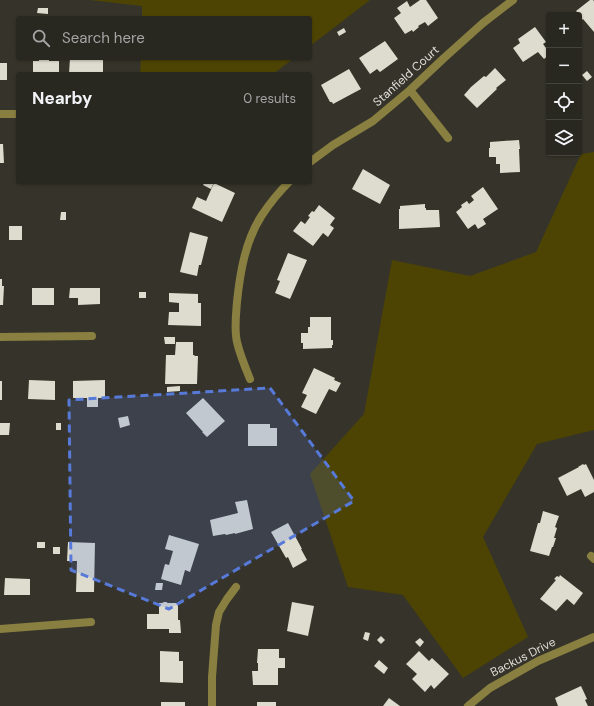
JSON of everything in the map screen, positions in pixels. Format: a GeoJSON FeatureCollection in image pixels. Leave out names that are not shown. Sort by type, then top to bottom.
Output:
{"type":"FeatureCollection","features":[{"type":"Feature","properties":{"kind":"street","name":"Stanfield Court"},"geometry":{"type":"LineString","coordinates":[[312,161],[333,145],[373,121],[410,90],[483,23],[513,0]]}},
{"type":"Feature","properties":{"kind":"street"},"geometry":{"type":"LineString","coordinates":[[410,90],[448,138]]}},
{"type":"Feature","properties":{"kind":"street"},"geometry":{"type":"LineString","coordinates":[[0,114],[16,114]]}},
{"type":"Feature","properties":{"kind":"street"},"geometry":{"type":"LineString","coordinates":[[250,379],[237,340],[236,321],[239,284],[250,239],[261,216],[287,184]]}},
{"type":"Feature","properties":{"kind":"street"},"geometry":{"type":"LineString","coordinates":[[0,337],[92,336]]}},
{"type":"Feature","properties":{"kind":"street"},"geometry":{"type":"LineString","coordinates":[[212,706],[212,677],[216,625],[219,612],[236,586]]}},
{"type":"Feature","properties":{"kind":"street"},"geometry":{"type":"LineString","coordinates":[[0,629],[91,622]]}},
{"type":"Feature","properties":{"kind":"street","name":"Backus Drive"},"geometry":{"type":"LineString","coordinates":[[468,706],[490,688],[538,661],[594,637]]}},
{"type":"Feature","properties":{"kind":"highlighted area"},"geometry":{"type":"Polygon","coordinates":[[[270,388],[354,501],[169,609],[71,570],[69,400],[270,388]]]}},
{"type":"Feature","properties":{"kind":"shaded area"},"geometry":{"type":"Polygon","coordinates":[[[90,0],[370,0],[312,44],[312,16],[142,16],[142,6],[90,0]]]}},
{"type":"Feature","properties":{"kind":"shaded area"},"geometry":{"type":"Polygon","coordinates":[[[141,60],[291,60],[276,72],[140,72],[141,60]]]}},
{"type":"Feature","properties":{"kind":"shaded area"},"geometry":{"type":"Polygon","coordinates":[[[594,152],[594,430],[537,444],[483,537],[528,637],[463,678],[403,595],[348,587],[310,474],[364,414],[392,260],[470,276],[536,252],[582,154],[594,152]]]}},
{"type":"Feature","properties":{"kind":"building"},"geometry":{"type":"Polygon","coordinates":[[[420,0],[426,0],[438,18],[428,26],[425,22],[418,26],[419,27],[413,32],[412,30],[405,34],[394,18],[401,13],[397,8],[407,1],[410,7],[420,0]]]}},
{"type":"Feature","properties":{"kind":"building"},"geometry":{"type":"Polygon","coordinates":[[[590,0],[594,1],[594,32],[583,19],[582,20],[582,12],[576,11],[590,0]]]}},
{"type":"Feature","properties":{"kind":"building"},"geometry":{"type":"Polygon","coordinates":[[[38,8],[48,8],[48,14],[37,13],[38,8]]]}},
{"type":"Feature","properties":{"kind":"building"},"geometry":{"type":"Polygon","coordinates":[[[535,27],[546,42],[543,44],[546,48],[546,57],[544,59],[538,52],[523,62],[513,48],[520,43],[518,39],[535,27]]]}},
{"type":"Feature","properties":{"kind":"building"},"geometry":{"type":"Polygon","coordinates":[[[344,28],[346,32],[339,36],[337,32],[344,28]]]}},
{"type":"Feature","properties":{"kind":"building"},"geometry":{"type":"Polygon","coordinates":[[[385,41],[398,59],[380,72],[377,69],[370,74],[359,58],[385,41]]]}},
{"type":"Feature","properties":{"kind":"building"},"geometry":{"type":"Polygon","coordinates":[[[70,60],[103,60],[103,72],[69,72],[70,60]]]}},
{"type":"Feature","properties":{"kind":"building"},"geometry":{"type":"Polygon","coordinates":[[[33,61],[59,61],[59,72],[33,72],[33,61]]]}},
{"type":"Feature","properties":{"kind":"building"},"geometry":{"type":"Polygon","coordinates":[[[0,63],[7,63],[7,80],[0,80],[0,63]]]}},
{"type":"Feature","properties":{"kind":"building"},"geometry":{"type":"Polygon","coordinates":[[[495,68],[506,80],[477,108],[464,95],[471,87],[484,76],[486,77],[495,68]]]}},
{"type":"Feature","properties":{"kind":"building"},"geometry":{"type":"Polygon","coordinates":[[[349,69],[361,89],[333,104],[330,102],[321,85],[349,69]]]}},
{"type":"Feature","properties":{"kind":"building"},"geometry":{"type":"Polygon","coordinates":[[[587,71],[592,77],[587,81],[582,75],[587,71]]]}},
{"type":"Feature","properties":{"kind":"building"},"geometry":{"type":"Polygon","coordinates":[[[519,140],[520,172],[500,173],[500,164],[496,164],[496,157],[489,157],[490,142],[519,140]]]}},
{"type":"Feature","properties":{"kind":"building"},"geometry":{"type":"Polygon","coordinates":[[[0,144],[3,144],[4,163],[0,163],[0,144]]]}},
{"type":"Feature","properties":{"kind":"building"},"geometry":{"type":"Polygon","coordinates":[[[363,169],[390,185],[380,204],[352,189],[363,169]]]}},
{"type":"Feature","properties":{"kind":"building"},"geometry":{"type":"Polygon","coordinates":[[[204,184],[213,184],[211,189],[203,185],[204,184]]]}},
{"type":"Feature","properties":{"kind":"building"},"geometry":{"type":"Polygon","coordinates":[[[214,184],[235,193],[222,222],[192,208],[197,197],[206,201],[214,184]]]}},
{"type":"Feature","properties":{"kind":"building"},"geometry":{"type":"Polygon","coordinates":[[[483,187],[498,209],[483,219],[486,224],[478,229],[475,224],[468,229],[456,212],[462,207],[461,205],[467,201],[469,204],[474,200],[471,196],[483,187]]]}},
{"type":"Feature","properties":{"kind":"building"},"geometry":{"type":"Polygon","coordinates":[[[425,204],[426,210],[439,210],[440,227],[399,229],[400,206],[425,204]]]}},
{"type":"Feature","properties":{"kind":"building"},"geometry":{"type":"Polygon","coordinates":[[[319,205],[335,218],[330,225],[334,228],[328,237],[323,233],[313,246],[293,231],[301,221],[305,224],[310,217],[308,216],[312,211],[314,212],[319,205]]]}},
{"type":"Feature","properties":{"kind":"building"},"geometry":{"type":"Polygon","coordinates":[[[61,212],[66,212],[66,220],[60,220],[61,212]]]}},
{"type":"Feature","properties":{"kind":"building"},"geometry":{"type":"Polygon","coordinates":[[[9,226],[22,226],[22,240],[9,240],[9,226]]]}},
{"type":"Feature","properties":{"kind":"building"},"geometry":{"type":"Polygon","coordinates":[[[190,232],[208,237],[197,276],[180,272],[190,232]]]}},
{"type":"Feature","properties":{"kind":"building"},"geometry":{"type":"Polygon","coordinates":[[[288,253],[307,260],[290,299],[275,293],[280,281],[277,280],[288,253]]]}},
{"type":"Feature","properties":{"kind":"building"},"geometry":{"type":"Polygon","coordinates":[[[0,279],[2,279],[2,286],[4,286],[3,305],[0,305],[0,279]]]}},
{"type":"Feature","properties":{"kind":"building"},"geometry":{"type":"Polygon","coordinates":[[[32,288],[54,288],[54,305],[32,305],[32,288]]]}},
{"type":"Feature","properties":{"kind":"building"},"geometry":{"type":"Polygon","coordinates":[[[70,288],[100,288],[100,304],[78,305],[78,298],[69,298],[70,288]]]}},
{"type":"Feature","properties":{"kind":"building"},"geometry":{"type":"Polygon","coordinates":[[[139,292],[146,292],[146,298],[139,298],[139,292]]]}},
{"type":"Feature","properties":{"kind":"building"},"geometry":{"type":"Polygon","coordinates":[[[169,293],[198,294],[198,303],[201,303],[201,326],[168,325],[169,312],[179,312],[179,303],[169,302],[169,293]]]}},
{"type":"Feature","properties":{"kind":"building"},"geometry":{"type":"Polygon","coordinates":[[[310,317],[331,317],[331,340],[333,340],[332,348],[303,349],[303,343],[301,343],[301,333],[308,333],[308,327],[310,327],[310,317]]]}},
{"type":"Feature","properties":{"kind":"building"},"geometry":{"type":"Polygon","coordinates":[[[164,337],[175,337],[175,344],[165,344],[164,337]]]}},
{"type":"Feature","properties":{"kind":"building"},"geometry":{"type":"Polygon","coordinates":[[[176,342],[193,342],[193,355],[198,356],[197,384],[165,384],[166,355],[175,355],[176,342]]]}},
{"type":"Feature","properties":{"kind":"building"},"geometry":{"type":"Polygon","coordinates":[[[314,368],[335,378],[334,380],[341,383],[336,392],[329,389],[316,414],[301,407],[307,395],[302,393],[314,368]]]}},
{"type":"Feature","properties":{"kind":"building"},"geometry":{"type":"Polygon","coordinates":[[[29,380],[55,381],[55,400],[28,399],[29,380]]]}},
{"type":"Feature","properties":{"kind":"building"},"geometry":{"type":"Polygon","coordinates":[[[105,380],[105,398],[98,398],[98,407],[87,407],[87,398],[73,398],[73,381],[105,380]]]}},
{"type":"Feature","properties":{"kind":"building"},"geometry":{"type":"Polygon","coordinates":[[[0,381],[2,381],[2,400],[0,400],[0,381]]]}},
{"type":"Feature","properties":{"kind":"building"},"geometry":{"type":"Polygon","coordinates":[[[180,386],[180,391],[167,392],[167,387],[180,386]]]}},
{"type":"Feature","properties":{"kind":"building"},"geometry":{"type":"Polygon","coordinates":[[[203,398],[225,421],[207,437],[186,413],[203,398]]]}},
{"type":"Feature","properties":{"kind":"building"},"geometry":{"type":"Polygon","coordinates":[[[128,416],[130,425],[120,428],[118,418],[128,416]]]}},
{"type":"Feature","properties":{"kind":"building"},"geometry":{"type":"Polygon","coordinates":[[[0,423],[10,423],[9,435],[0,435],[0,423]]]}},
{"type":"Feature","properties":{"kind":"building"},"geometry":{"type":"Polygon","coordinates":[[[56,423],[61,423],[61,430],[56,430],[56,423]]]}},
{"type":"Feature","properties":{"kind":"building"},"geometry":{"type":"Polygon","coordinates":[[[248,424],[270,424],[270,428],[277,428],[277,446],[248,446],[248,424]]]}},
{"type":"Feature","properties":{"kind":"building"},"geometry":{"type":"Polygon","coordinates":[[[583,464],[586,464],[594,480],[594,492],[585,497],[581,489],[567,496],[558,478],[583,464]]]}},
{"type":"Feature","properties":{"kind":"building"},"geometry":{"type":"Polygon","coordinates":[[[247,500],[253,529],[235,534],[213,536],[210,520],[238,513],[235,502],[247,500]]]}},
{"type":"Feature","properties":{"kind":"building"},"geometry":{"type":"Polygon","coordinates":[[[543,511],[559,516],[555,527],[557,528],[554,538],[556,538],[549,556],[530,551],[543,511]]]}},
{"type":"Feature","properties":{"kind":"building"},"geometry":{"type":"Polygon","coordinates":[[[288,523],[307,560],[293,568],[288,557],[286,558],[271,532],[288,523]]]}},
{"type":"Feature","properties":{"kind":"building"},"geometry":{"type":"Polygon","coordinates":[[[169,535],[199,544],[190,572],[185,570],[181,585],[161,579],[165,564],[169,565],[173,551],[165,549],[169,535]]]}},
{"type":"Feature","properties":{"kind":"building"},"geometry":{"type":"Polygon","coordinates":[[[37,542],[45,542],[45,548],[37,548],[37,542]]]}},
{"type":"Feature","properties":{"kind":"building"},"geometry":{"type":"Polygon","coordinates":[[[68,542],[95,543],[94,592],[76,592],[77,561],[67,561],[68,542]]]}},
{"type":"Feature","properties":{"kind":"building"},"geometry":{"type":"Polygon","coordinates":[[[53,547],[60,547],[60,554],[53,554],[53,547]]]}},
{"type":"Feature","properties":{"kind":"building"},"geometry":{"type":"Polygon","coordinates":[[[560,575],[583,593],[574,605],[567,599],[556,611],[540,599],[556,580],[554,579],[560,575]]]}},
{"type":"Feature","properties":{"kind":"building"},"geometry":{"type":"Polygon","coordinates":[[[5,578],[30,579],[30,595],[4,595],[5,578]]]}},
{"type":"Feature","properties":{"kind":"building"},"geometry":{"type":"Polygon","coordinates":[[[156,583],[163,583],[162,590],[155,590],[156,583]]]}},
{"type":"Feature","properties":{"kind":"building"},"geometry":{"type":"Polygon","coordinates":[[[292,602],[314,606],[308,636],[287,631],[292,602]]]}},
{"type":"Feature","properties":{"kind":"building"},"geometry":{"type":"Polygon","coordinates":[[[159,603],[178,603],[178,620],[180,620],[181,633],[169,633],[169,629],[147,629],[147,614],[159,614],[159,603]]]}},
{"type":"Feature","properties":{"kind":"building"},"geometry":{"type":"Polygon","coordinates":[[[365,632],[370,633],[368,641],[363,639],[365,632]]]}},
{"type":"Feature","properties":{"kind":"building"},"geometry":{"type":"Polygon","coordinates":[[[381,636],[385,640],[381,644],[377,640],[381,636]]]}},
{"type":"Feature","properties":{"kind":"building"},"geometry":{"type":"Polygon","coordinates":[[[420,638],[424,642],[420,647],[415,642],[420,638]]]}},
{"type":"Feature","properties":{"kind":"building"},"geometry":{"type":"Polygon","coordinates":[[[258,649],[279,649],[279,658],[285,658],[285,668],[278,668],[278,685],[253,685],[252,671],[258,671],[258,649]]]}},
{"type":"Feature","properties":{"kind":"building"},"geometry":{"type":"Polygon","coordinates":[[[160,651],[179,652],[179,661],[183,661],[183,683],[160,682],[160,651]]]}},
{"type":"Feature","properties":{"kind":"building"},"geometry":{"type":"Polygon","coordinates":[[[419,651],[429,661],[432,658],[449,674],[434,689],[431,685],[425,692],[412,679],[417,674],[406,664],[419,651]]]}},
{"type":"Feature","properties":{"kind":"building"},"geometry":{"type":"Polygon","coordinates":[[[379,660],[388,668],[384,674],[374,666],[379,660]]]}},
{"type":"Feature","properties":{"kind":"building"},"geometry":{"type":"Polygon","coordinates":[[[581,686],[587,699],[585,700],[588,706],[558,706],[555,698],[581,686]]]}},
{"type":"Feature","properties":{"kind":"building"},"geometry":{"type":"Polygon","coordinates":[[[389,698],[400,706],[383,706],[389,698]]]}},
{"type":"Feature","properties":{"kind":"building"},"geometry":{"type":"Polygon","coordinates":[[[161,702],[185,702],[185,706],[161,706],[161,702]]]}},
{"type":"Feature","properties":{"kind":"building"},"geometry":{"type":"Polygon","coordinates":[[[257,702],[276,702],[276,706],[257,706],[257,702]]]}}]}
